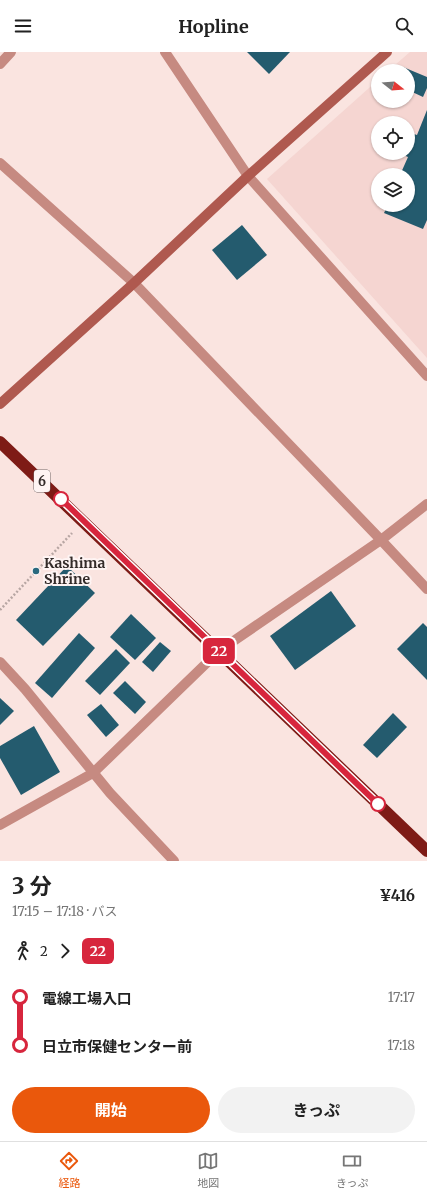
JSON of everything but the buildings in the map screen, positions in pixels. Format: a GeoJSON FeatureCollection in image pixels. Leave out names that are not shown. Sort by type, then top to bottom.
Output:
{"type":"FeatureCollection","features":[{"type":"Feature","properties":{"kind":"highway","name":"6"},"geometry":{"type":"LineString","coordinates":[[0,442],[427,851]]}},
{"type":"Feature","properties":{"kind":"street"},"geometry":{"type":"LineString","coordinates":[[0,64],[11,52]]}},
{"type":"Feature","properties":{"kind":"street"},"geometry":{"type":"LineString","coordinates":[[165,52],[248,176],[427,376]]}},
{"type":"Feature","properties":{"kind":"street"},"geometry":{"type":"LineString","coordinates":[[0,404],[134,283],[248,176],[387,52]]}},
{"type":"Feature","properties":{"kind":"street"},"geometry":{"type":"LineString","coordinates":[[0,163],[134,283],[427,589]]}},
{"type":"Feature","properties":{"kind":"street"},"geometry":{"type":"LineString","coordinates":[[0,825],[93,773],[219,651],[381,540],[427,504]]}},
{"type":"Feature","properties":{"kind":"street"},"geometry":{"type":"LineString","coordinates":[[0,662],[25,689],[93,773],[174,861]]}},
{"type":"Feature","properties":{"kind":"path"},"geometry":{"type":"LineString","coordinates":[[0,610],[83,520]]}},
{"type":"Feature","properties":{"kind":"shaded area"},"geometry":{"type":"Polygon","coordinates":[[[410,52],[427,52],[427,358],[267,179],[371,86],[371,108],[415,108],[415,64],[396,64],[410,52]]]}},
{"type":"Feature","properties":{"kind":"bus line","name":"22"},"geometry":{"type":"LineString","coordinates":[[61,499],[378,804]]}},
{"type":"Feature","properties":{"kind":"place","name":"Kashima Shrine"},"geometry":{"type":"Point","coordinates":[36,571]}}]}
